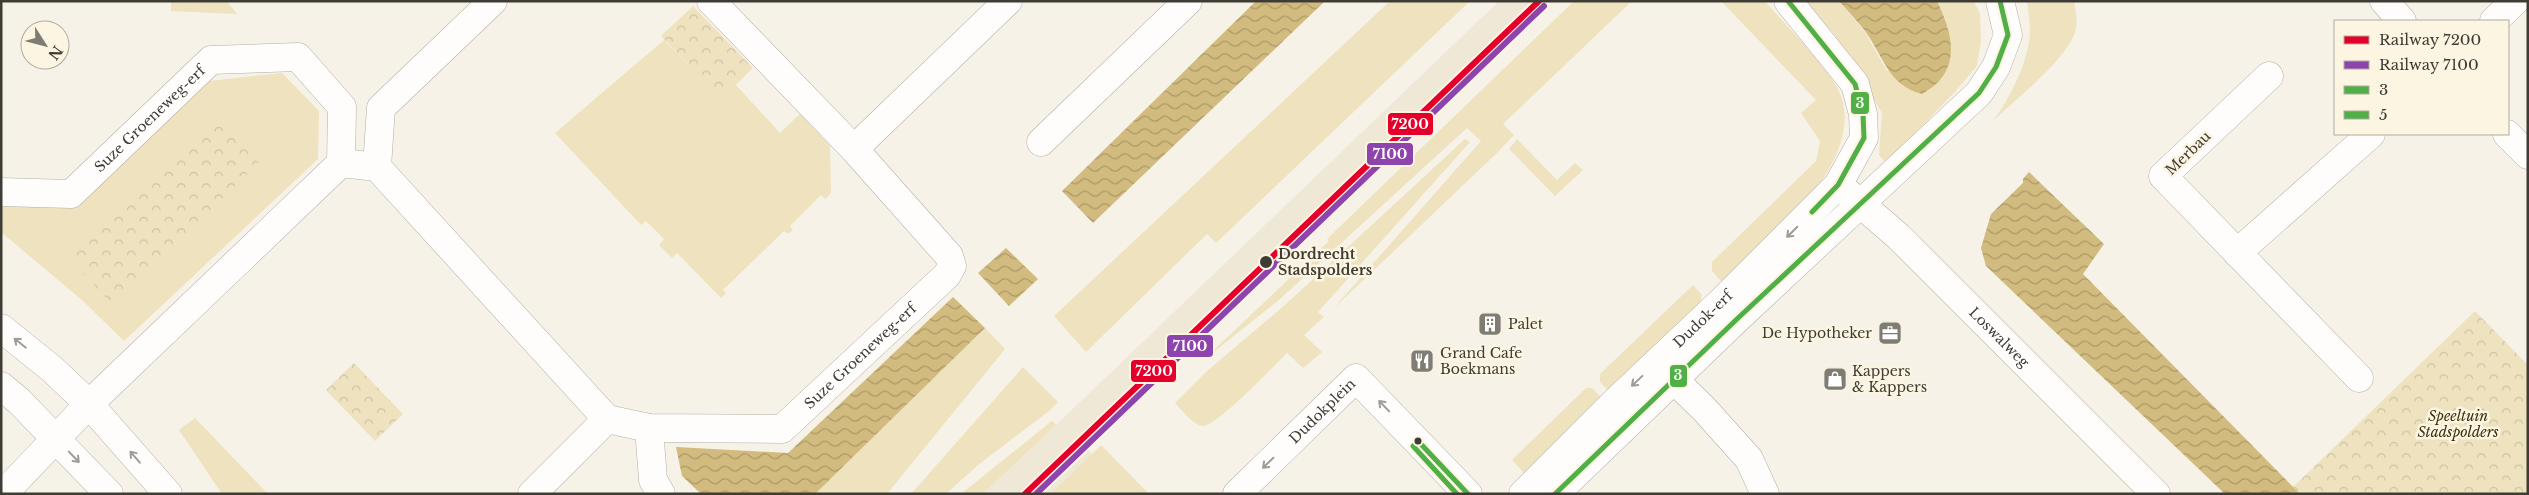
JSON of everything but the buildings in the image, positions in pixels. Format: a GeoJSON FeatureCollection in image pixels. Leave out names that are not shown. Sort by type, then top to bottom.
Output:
{"type":"FeatureCollection","features":[{"type":"Feature","properties":{"kind":"street"},"geometry":{"type":"LineString","coordinates":[[376,167],[381,108],[493,1]]}},
{"type":"Feature","properties":{"kind":"street","name":"Suze Groeneweg-erf"},"geometry":{"type":"LineString","coordinates":[[608,419],[649,428],[782,429],[947,275],[952,266],[949,256],[854,149],[711,1]]}},
{"type":"Feature","properties":{"kind":"street"},"geometry":{"type":"LineString","coordinates":[[854,149],[1008,1]]}},
{"type":"Feature","properties":{"kind":"street"},"geometry":{"type":"LineString","coordinates":[[1040,142],[1188,1]]}},
{"type":"Feature","properties":{"kind":"street","name":"Dudok-erf"},"geometry":{"type":"LineString","coordinates":[[1555,494],[1665,371],[1838,185],[1864,138],[1863,114],[1855,84],[1788,1]]}},
{"type":"Feature","properties":{"kind":"street","name":"Dudok-erf"},"geometry":{"type":"LineString","coordinates":[[1523,494],[1860,205],[1979,92],[1996,67],[2008,35],[2000,1]]}},
{"type":"Feature","properties":{"kind":"street"},"geometry":{"type":"LineString","coordinates":[[2384,1],[2401,20]]}},
{"type":"Feature","properties":{"kind":"street"},"geometry":{"type":"LineString","coordinates":[[2495,20],[2515,1]]}},
{"type":"Feature","properties":{"kind":"street","name":"Suze Groeneweg-erf"},"geometry":{"type":"LineString","coordinates":[[1,192],[71,194],[211,60],[298,57],[342,107]]}},
{"type":"Feature","properties":{"kind":"street","name":"Merbau"},"geometry":{"type":"LineString","coordinates":[[2269,76],[2163,176],[2359,378]]}},
{"type":"Feature","properties":{"kind":"street"},"geometry":{"type":"LineString","coordinates":[[3,494],[89,404],[341,163],[342,107],[381,108]]}},
{"type":"Feature","properties":{"kind":"street"},"geometry":{"type":"LineString","coordinates":[[2237,253],[2370,135]]}},
{"type":"Feature","properties":{"kind":"street"},"geometry":{"type":"LineString","coordinates":[[2508,135],[2528,155]]}},
{"type":"Feature","properties":{"kind":"street"},"geometry":{"type":"LineString","coordinates":[[341,163],[376,167],[608,419],[532,494]]}},
{"type":"Feature","properties":{"kind":"street","name":"Loswalweg"},"geometry":{"type":"LineString","coordinates":[[1838,185],[1898,237],[2156,494]]}},
{"type":"Feature","properties":{"kind":"street"},"geometry":{"type":"LineString","coordinates":[[1,328],[52,368],[89,404],[168,494]]}},
{"type":"Feature","properties":{"kind":"street"},"geometry":{"type":"LineString","coordinates":[[1665,371],[1704,409],[1749,459],[1765,494]]}},
{"type":"Feature","properties":{"kind":"street","name":"Dudokplein"},"geometry":{"type":"LineString","coordinates":[[1237,494],[1356,378],[1468,494]]}},
{"type":"Feature","properties":{"kind":"street"},"geometry":{"type":"LineString","coordinates":[[1,386],[109,494]]}},
{"type":"Feature","properties":{"kind":"street"},"geometry":{"type":"LineString","coordinates":[[649,428],[653,480],[661,494]]}},
{"type":"Feature","properties":{"kind":"shaded area"},"geometry":{"type":"Polygon","coordinates":[[[1499,1],[1548,1],[1085,446],[1092,454],[1050,494],[961,494],[1052,421],[1056,425],[1499,1]]]}},
{"type":"Feature","properties":{"kind":"green space"},"geometry":{"type":"Polygon","coordinates":[[[171,1],[227,1],[237,14],[171,11],[171,1]]]}},
{"type":"Feature","properties":{"kind":"green space"},"geometry":{"type":"Polygon","coordinates":[[[1390,1],[1470,1],[1216,243],[1207,234],[1086,352],[1054,316],[1390,1]]]}},
{"type":"Feature","properties":{"kind":"green space"},"geometry":{"type":"Polygon","coordinates":[[[1574,1],[1632,1],[1503,124],[1514,135],[1498,152],[1333,309],[1481,141],[1467,128],[1280,299],[1200,363],[1329,241],[1327,239],[1574,1]]]}},
{"type":"Feature","properties":{"kind":"green space"},"geometry":{"type":"Polygon","coordinates":[[[1721,1],[1765,1],[1830,76],[1842,99],[1844,124],[1838,150],[1825,175],[1808,200],[1788,223],[1728,281],[1721,281],[1712,271],[1712,262],[1816,161],[1820,141],[1801,113],[1816,100],[1721,1]]]}},
{"type":"Feature","properties":{"kind":"green space"},"geometry":{"type":"Polygon","coordinates":[[[1804,1],[1839,1],[1865,32],[1887,71],[1946,21],[1937,1],[1974,1],[1980,14],[1981,41],[1977,66],[1953,94],[1886,163],[1879,155],[1882,113],[1835,35],[1804,1]]]}},
{"type":"Feature","properties":{"kind":"green space"},"geometry":{"type":"Polygon","coordinates":[[[2027,1],[2074,1],[2077,21],[2075,32],[2070,43],[2051,66],[2027,91],[1993,121],[2018,79],[2026,55],[2030,32],[2027,1]]]}},
{"type":"Feature","properties":{"kind":"green space"},"geometry":{"type":"Polygon","coordinates":[[[693,6],[753,68],[721,99],[661,36],[693,6]]]}},
{"type":"Feature","properties":{"kind":"green space"},"geometry":{"type":"Polygon","coordinates":[[[664,40],[721,98],[736,85],[780,133],[800,114],[830,146],[831,193],[825,199],[821,195],[790,226],[793,230],[788,234],[784,231],[723,290],[726,293],[721,298],[677,253],[672,258],[659,245],[664,239],[646,221],[641,225],[555,133],[664,40]]]}},
{"type":"Feature","properties":{"kind":"green space"},"geometry":{"type":"Polygon","coordinates":[[[282,73],[319,111],[318,159],[124,341],[83,301],[1,232],[1,204],[81,201],[209,81],[282,73]]]}},
{"type":"Feature","properties":{"kind":"green space"},"geometry":{"type":"Polygon","coordinates":[[[216,118],[259,163],[112,304],[69,259],[216,118]]]}},
{"type":"Feature","properties":{"kind":"green space"},"geometry":{"type":"Polygon","coordinates":[[[1465,139],[1470,142],[1318,312],[1324,317],[1304,335],[1322,352],[1303,368],[1287,353],[1245,395],[1209,424],[1198,425],[1187,416],[1175,403],[1207,371],[1285,305],[1465,139]]]}},
{"type":"Feature","properties":{"kind":"green space"},"geometry":{"type":"Polygon","coordinates":[[[1517,139],[1557,180],[1575,163],[1583,170],[1555,196],[1509,149],[1517,139]]]}},
{"type":"Feature","properties":{"kind":"green space"},"geometry":{"type":"Polygon","coordinates":[[[1693,285],[1702,295],[1699,308],[1611,394],[1600,382],[1600,374],[1693,285]]]}},
{"type":"Feature","properties":{"kind":"green space","name":"Speeltuin Stadspolders"},"geometry":{"type":"Polygon","coordinates":[[[2475,311],[2528,365],[2528,494],[2300,494],[2293,487],[2475,311]]]}},
{"type":"Feature","properties":{"kind":"green space"},"geometry":{"type":"Polygon","coordinates":[[[985,328],[1005,349],[887,494],[815,494],[985,328]]]}},
{"type":"Feature","properties":{"kind":"green space"},"geometry":{"type":"Polygon","coordinates":[[[354,363],[403,414],[375,441],[326,390],[354,363]]]}},
{"type":"Feature","properties":{"kind":"green space"},"geometry":{"type":"Polygon","coordinates":[[[1023,367],[1058,402],[1049,411],[978,465],[946,494],[911,494],[1023,367]]]}},
{"type":"Feature","properties":{"kind":"green space"},"geometry":{"type":"Polygon","coordinates":[[[1586,388],[1592,388],[1604,400],[1527,476],[1512,460],[1586,388]]]}},
{"type":"Feature","properties":{"kind":"green space"},"geometry":{"type":"Polygon","coordinates":[[[195,418],[268,494],[222,494],[179,430],[195,418]]]}},
{"type":"Feature","properties":{"kind":"green space"},"geometry":{"type":"Polygon","coordinates":[[[1052,421],[1056,425],[982,494],[961,494],[1052,421]]]}},
{"type":"Feature","properties":{"kind":"green space"},"geometry":{"type":"Polygon","coordinates":[[[1101,445],[1149,494],[1050,494],[1101,445]]]}},
{"type":"Feature","properties":{"kind":"water"},"geometry":{"type":"Polygon","coordinates":[[[1256,1],[1325,1],[1093,223],[1062,191],[1256,1]]]}},
{"type":"Feature","properties":{"kind":"water"},"geometry":{"type":"Polygon","coordinates":[[[1839,1],[1937,1],[1943,14],[1950,40],[1949,64],[1944,75],[1935,85],[1922,94],[1902,84],[1888,69],[1865,31],[1839,1]]]}},
{"type":"Feature","properties":{"kind":"water"},"geometry":{"type":"Polygon","coordinates":[[[2029,172],[2104,244],[2083,274],[2300,494],[2225,494],[1986,266],[1981,248],[1991,214],[2023,183],[2023,179],[2029,172]]]}},
{"type":"Feature","properties":{"kind":"water"},"geometry":{"type":"Polygon","coordinates":[[[1006,248],[1038,279],[1009,306],[978,273],[1006,248]]]}},
{"type":"Feature","properties":{"kind":"water"},"geometry":{"type":"Polygon","coordinates":[[[953,297],[985,328],[815,494],[701,494],[682,476],[676,447],[788,453],[953,297]]]}},
{"type":"Feature","properties":{"kind":"rail line","name":"7200"},"geometry":{"type":"LineString","coordinates":[[1025,494],[1539,1]]}},
{"type":"Feature","properties":{"kind":"rail line","name":"7100"},"geometry":{"type":"LineString","coordinates":[[1036,494],[1544,6]]}},
{"type":"Feature","properties":{"kind":"transit line","name":"3"},"geometry":{"type":"LineString","coordinates":[[1788,1],[1855,84],[1863,114],[1864,138],[1838,185],[1812,212]]}},
{"type":"Feature","properties":{"kind":"transit line","name":"3"},"geometry":{"type":"LineString","coordinates":[[1555,494],[1737,319],[1979,93],[1996,67],[2008,35],[2000,1]]}},
{"type":"Feature","properties":{"kind":"transit line","name":"3"},"geometry":{"type":"LineString","coordinates":[[1418,441],[1468,494]]}},
{"type":"Feature","properties":{"kind":"transit line","name":"5"},"geometry":{"type":"LineString","coordinates":[[1413,446],[1457,494]]}},
{"type":"Feature","properties":{"kind":"place","name":"Dordrecht Stadspolders"},"geometry":{"type":"Point","coordinates":[1266,262]}},
{"type":"Feature","properties":{"kind":"place","name":"Palet"},"geometry":{"type":"Point","coordinates":[1490,324]}},
{"type":"Feature","properties":{"kind":"place","name":"De Hypotheker"},"geometry":{"type":"Point","coordinates":[1890,333]}},
{"type":"Feature","properties":{"kind":"place","name":"Grand Cafe Boekmans"},"geometry":{"type":"Point","coordinates":[1422,361]}},
{"type":"Feature","properties":{"kind":"place","name":"Kappers & Kappers"},"geometry":{"type":"Point","coordinates":[1835,379]}}]}
